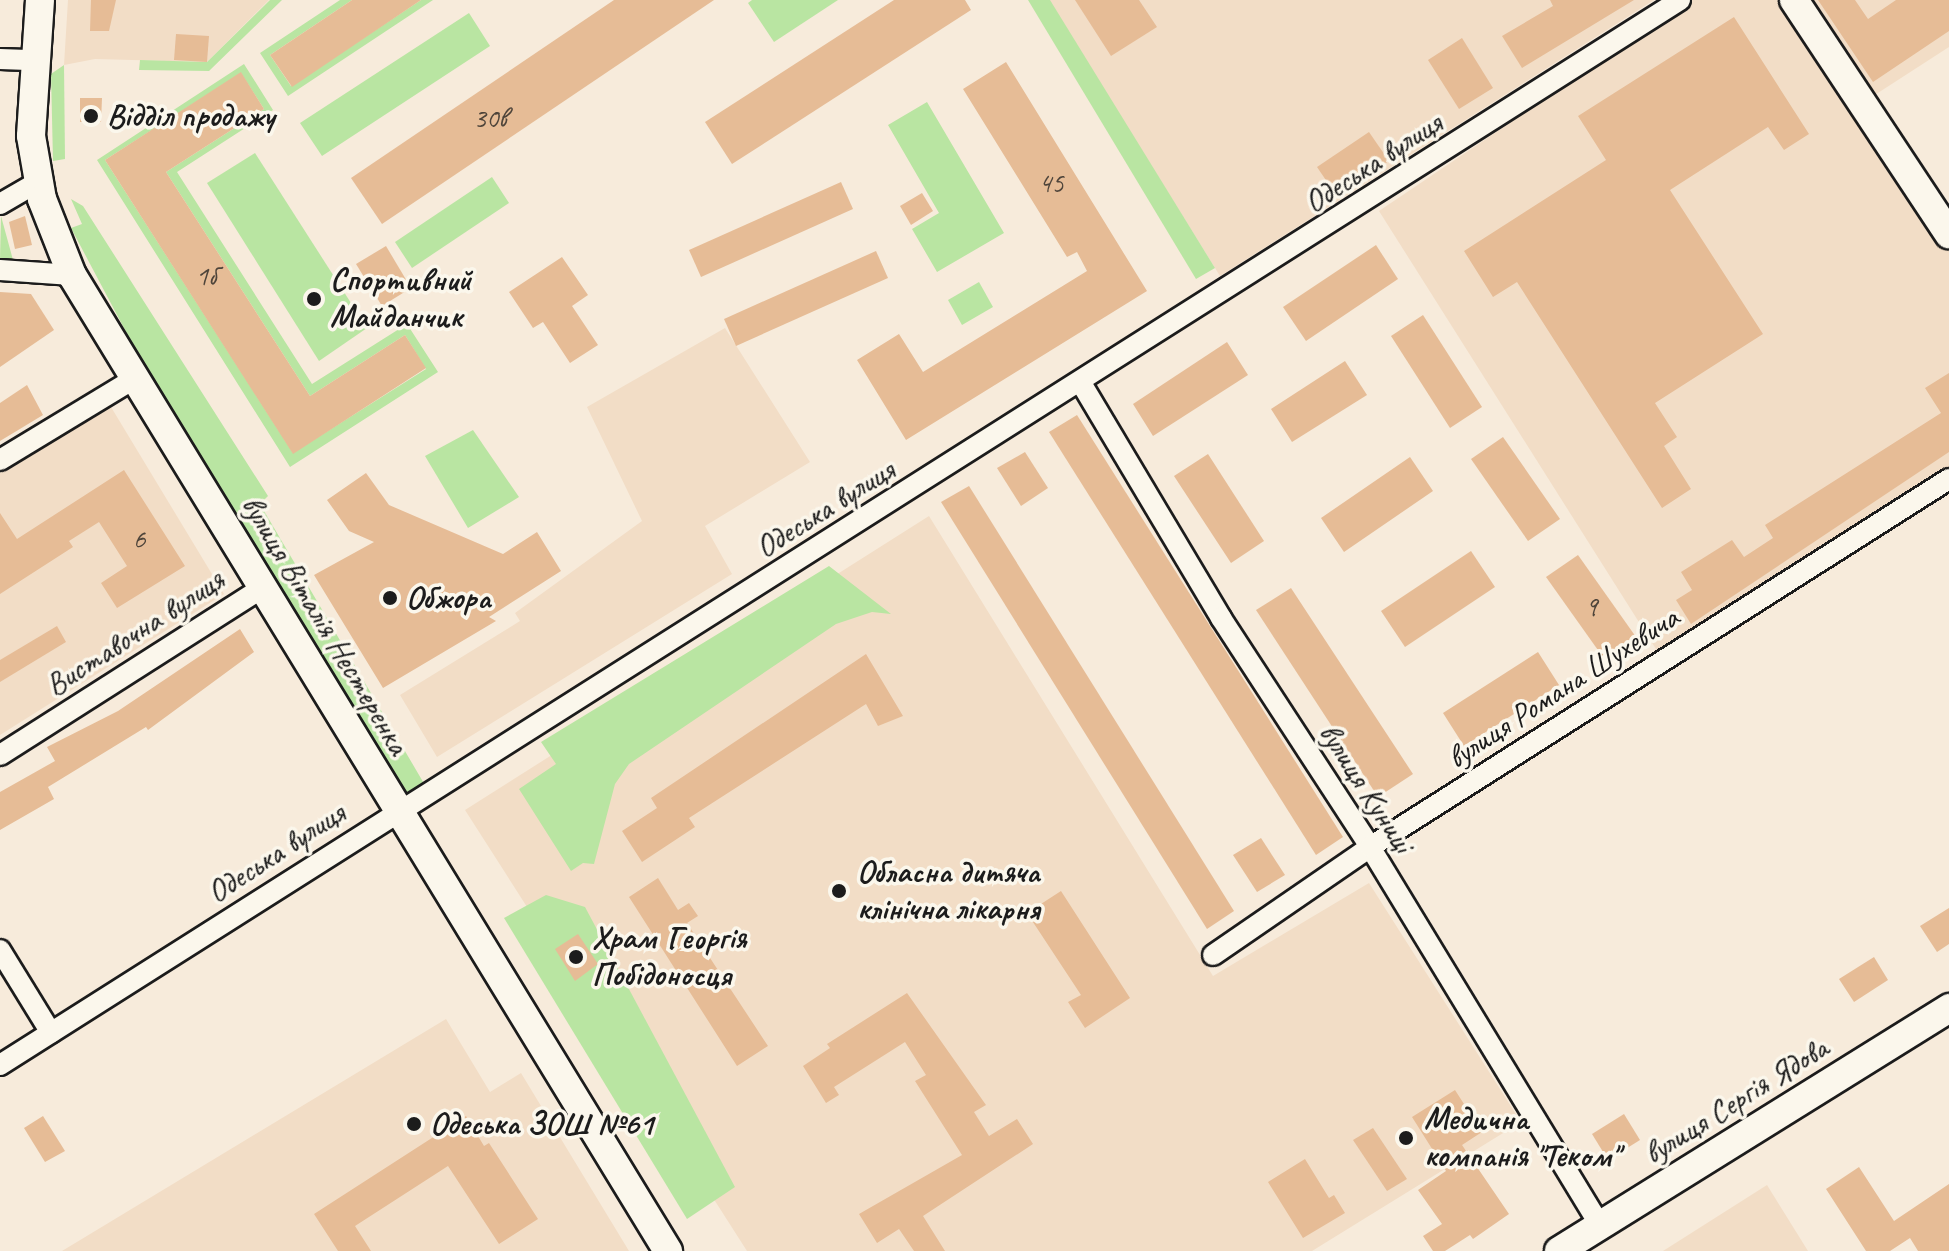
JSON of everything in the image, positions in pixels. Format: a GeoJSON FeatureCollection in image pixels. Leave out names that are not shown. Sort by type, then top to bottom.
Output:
{"type":"FeatureCollection","features":[{"type":"Feature","properties":{"kind":"main road","name":"вулиця Віталія Нестеренка"},"geometry":{"type":"LineString","coordinates":[[40,0],[31,136],[38,182],[72,275],[668,1251]]}},
{"type":"Feature","properties":{"kind":"main road"},"geometry":{"type":"LineString","coordinates":[[1794,0],[1949,234]]}},
{"type":"Feature","properties":{"kind":"main road","name":"вулиця Сергія Ядова"},"geometry":{"type":"LineString","coordinates":[[1559,1251],[1949,1008]]}},
{"type":"Feature","properties":{"kind":"street","name":"Одеська вулиця"},"geometry":{"type":"LineString","coordinates":[[0,1065],[1081,383],[1680,0]]}},
{"type":"Feature","properties":{"kind":"street"},"geometry":{"type":"LineString","coordinates":[[0,59],[35,60]]}},
{"type":"Feature","properties":{"kind":"street"},"geometry":{"type":"LineString","coordinates":[[0,204],[38,182]]}},
{"type":"Feature","properties":{"kind":"street"},"geometry":{"type":"LineString","coordinates":[[0,270],[72,275]]}},
{"type":"Feature","properties":{"kind":"street"},"geometry":{"type":"LineString","coordinates":[[0,460],[134,379]]}},
{"type":"Feature","properties":{"kind":"street","name":"вулиця Куниці"},"geometry":{"type":"LineString","coordinates":[[1081,383],[1221,618],[1370,847],[1600,1225]]}},
{"type":"Feature","properties":{"kind":"street","name":"вулиця Романа Шухевича"},"geometry":{"type":"LineString","coordinates":[[1213,955],[1370,847],[1949,479]]}},
{"type":"Feature","properties":{"kind":"street","name":"Виставочна вулиця"},"geometry":{"type":"LineString","coordinates":[[0,755],[262,588]]}},
{"type":"Feature","properties":{"kind":"street"},"geometry":{"type":"LineString","coordinates":[[0,950],[51,1033]]}},
{"type":"Feature","properties":{"kind":"shaded area"},"geometry":{"type":"Polygon","coordinates":[[[68,0],[269,0],[207,62],[95,59],[64,65],[68,0]]]}},
{"type":"Feature","properties":{"kind":"shaded area"},"geometry":{"type":"Polygon","coordinates":[[[1048,0],[1654,0],[1220,276],[1048,0]]]}},
{"type":"Feature","properties":{"kind":"shaded area"},"geometry":{"type":"Polygon","coordinates":[[[1692,0],[1789,0],[1949,241],[1949,474],[1661,657],[1379,211],[1692,0]]]}},
{"type":"Feature","properties":{"kind":"shaded area"},"geometry":{"type":"Polygon","coordinates":[[[1802,0],[1949,0],[1949,47],[1867,100],[1802,0]]]}},
{"type":"Feature","properties":{"kind":"shaded area"},"geometry":{"type":"Polygon","coordinates":[[[725,328],[810,462],[705,526],[732,574],[437,757],[400,695],[520,621],[515,613],[642,521],[587,407],[725,328]]]}},
{"type":"Feature","properties":{"kind":"shaded area"},"geometry":{"type":"Polygon","coordinates":[[[111,407],[224,594],[0,735],[0,473],[111,407]]]}},
{"type":"Feature","properties":{"kind":"shaded area","name":"Обласна дитяча клінічна лікарня"},"geometry":{"type":"Polygon","coordinates":[[[929,516],[1213,976],[1369,883],[1521,1122],[1312,1251],[747,1251],[465,810],[929,516]]]}},
{"type":"Feature","properties":{"kind":"shaded area","name":"Одеська ЗОШ №61"},"geometry":{"type":"Polygon","coordinates":[[[446,1019],[490,1092],[521,1073],[629,1251],[62,1251],[446,1019]]]}},
{"type":"Feature","properties":{"kind":"shaded area"},"geometry":{"type":"Polygon","coordinates":[[[1767,1185],[1808,1251],[1663,1251],[1767,1185]]]}},
{"type":"Feature","properties":{"kind":"green space"},"geometry":{"type":"Polygon","coordinates":[[[270,0],[282,0],[209,71],[139,70],[140,60],[207,62],[270,0]]]}},
{"type":"Feature","properties":{"kind":"green space"},"geometry":{"type":"Polygon","coordinates":[[[340,0],[352,0],[270,55],[291,86],[421,0],[433,0],[288,96],[260,53],[340,0]]]}},
{"type":"Feature","properties":{"kind":"green space"},"geometry":{"type":"Polygon","coordinates":[[[752,0],[838,0],[774,42],[748,3],[752,0]]]}},
{"type":"Feature","properties":{"kind":"green space"},"geometry":{"type":"Polygon","coordinates":[[[1028,0],[1050,0],[1215,268],[1196,279],[1028,0]]]}},
{"type":"Feature","properties":{"kind":"green space"},"geometry":{"type":"Polygon","coordinates":[[[469,13],[490,46],[322,156],[300,123],[469,13]]]}},
{"type":"Feature","properties":{"kind":"green space"},"geometry":{"type":"Polygon","coordinates":[[[244,64],[273,110],[177,172],[312,384],[407,324],[438,372],[290,467],[97,160],[244,64]],[[241,73],[105,160],[293,453],[426,369],[405,335],[310,396],[166,172],[264,109],[241,73]]]}},
{"type":"Feature","properties":{"kind":"green space"},"geometry":{"type":"Polygon","coordinates":[[[64,65],[65,159],[53,161],[51,74],[64,65]]]}},
{"type":"Feature","properties":{"kind":"green space"},"geometry":{"type":"Polygon","coordinates":[[[927,102],[1004,233],[937,272],[912,229],[939,213],[888,125],[927,102]]]}},
{"type":"Feature","properties":{"kind":"green space"},"geometry":{"type":"Polygon","coordinates":[[[255,153],[367,328],[319,361],[207,183],[255,153]]]}},
{"type":"Feature","properties":{"kind":"green space"},"geometry":{"type":"Polygon","coordinates":[[[492,177],[509,203],[412,268],[395,242],[492,177]]]}},
{"type":"Feature","properties":{"kind":"green space"},"geometry":{"type":"Polygon","coordinates":[[[71,199],[83,206],[268,496],[260,504],[429,792],[409,797],[143,364],[71,228],[82,224],[71,199]]]}},
{"type":"Feature","properties":{"kind":"green space"},"geometry":{"type":"Polygon","coordinates":[[[1,216],[13,260],[0,260],[1,216]]]}},
{"type":"Feature","properties":{"kind":"green space"},"geometry":{"type":"Polygon","coordinates":[[[979,282],[993,307],[962,325],[948,300],[979,282]]]}},
{"type":"Feature","properties":{"kind":"green space"},"geometry":{"type":"Polygon","coordinates":[[[473,430],[519,497],[468,528],[425,456],[473,430]]]}},
{"type":"Feature","properties":{"kind":"green space"},"geometry":{"type":"Polygon","coordinates":[[[829,566],[891,614],[872,612],[836,624],[629,764],[615,784],[594,864],[583,863],[571,871],[519,789],[556,764],[541,742],[829,566]]]}},
{"type":"Feature","properties":{"kind":"green space"},"geometry":{"type":"Polygon","coordinates":[[[546,895],[585,907],[735,1187],[687,1219],[504,918],[546,895]]]}},
{"type":"Feature","properties":{"kind":"building"},"geometry":{"type":"Polygon","coordinates":[[[91,0],[116,0],[109,31],[90,31],[91,0]]]}},
{"type":"Feature","properties":{"kind":"building"},"geometry":{"type":"Polygon","coordinates":[[[352,0],[421,0],[292,87],[270,55],[352,0]]]}},
{"type":"Feature","properties":{"kind":"building"},"geometry":{"type":"Polygon","coordinates":[[[614,0],[714,0],[382,224],[351,178],[614,0]]]}},
{"type":"Feature","properties":{"kind":"building"},"geometry":{"type":"Polygon","coordinates":[[[894,0],[965,0],[971,10],[732,164],[705,122],[894,0]]]}},
{"type":"Feature","properties":{"kind":"building"},"geometry":{"type":"Polygon","coordinates":[[[1075,0],[1139,0],[1157,27],[1111,56],[1075,0]]]}},
{"type":"Feature","properties":{"kind":"building"},"geometry":{"type":"Polygon","coordinates":[[[1550,0],[1634,0],[1522,68],[1502,36],[1553,6],[1550,0]]]}},
{"type":"Feature","properties":{"kind":"building"},"geometry":{"type":"Polygon","coordinates":[[[1818,0],[1855,0],[1868,19],[1896,0],[1949,0],[1949,31],[1873,82],[1818,0]]]}},
{"type":"Feature","properties":{"kind":"building"},"geometry":{"type":"Polygon","coordinates":[[[1734,17],[1809,134],[1784,150],[1768,127],[1670,190],[1763,334],[1655,403],[1677,437],[1664,446],[1691,489],[1662,508],[1517,282],[1493,297],[1464,251],[1606,160],[1578,116],[1734,17]]]}},
{"type":"Feature","properties":{"kind":"building"},"geometry":{"type":"Polygon","coordinates":[[[176,34],[209,36],[207,62],[174,60],[176,34]]]}},
{"type":"Feature","properties":{"kind":"building"},"geometry":{"type":"Polygon","coordinates":[[[1462,38],[1493,88],[1459,109],[1428,60],[1462,38]]]}},
{"type":"Feature","properties":{"kind":"building"},"geometry":{"type":"Polygon","coordinates":[[[1006,62],[1147,291],[906,440],[857,360],[899,334],[923,372],[1087,271],[1077,252],[1067,257],[963,89],[1006,62]]]}},
{"type":"Feature","properties":{"kind":"building"},"geometry":{"type":"Polygon","coordinates":[[[241,72],[264,109],[166,172],[310,396],[405,335],[426,368],[293,454],[105,160],[241,72]]]}},
{"type":"Feature","properties":{"kind":"building","name":"Відділ продажу"},"geometry":{"type":"Polygon","coordinates":[[[80,98],[102,98],[101,122],[80,122],[80,98]]]}},
{"type":"Feature","properties":{"kind":"building"},"geometry":{"type":"Polygon","coordinates":[[[1369,132],[1389,161],[1336,195],[1317,167],[1369,132]]]}},
{"type":"Feature","properties":{"kind":"building"},"geometry":{"type":"Polygon","coordinates":[[[841,182],[853,209],[701,277],[689,250],[841,182]]]}},
{"type":"Feature","properties":{"kind":"building"},"geometry":{"type":"Polygon","coordinates":[[[922,193],[933,211],[911,225],[900,206],[922,193]]]}},
{"type":"Feature","properties":{"kind":"building"},"geometry":{"type":"Polygon","coordinates":[[[25,216],[32,245],[15,249],[9,222],[25,216]]]}},
{"type":"Feature","properties":{"kind":"building"},"geometry":{"type":"Polygon","coordinates":[[[1376,245],[1398,279],[1306,341],[1283,307],[1376,245]]]}},
{"type":"Feature","properties":{"kind":"building"},"geometry":{"type":"Polygon","coordinates":[[[386,246],[411,288],[382,306],[356,264],[386,246]]]}},
{"type":"Feature","properties":{"kind":"building"},"geometry":{"type":"Polygon","coordinates":[[[876,251],[888,278],[736,346],[724,319],[876,251]]]}},
{"type":"Feature","properties":{"kind":"building"},"geometry":{"type":"Polygon","coordinates":[[[562,257],[588,295],[572,306],[598,345],[570,363],[543,322],[533,328],[509,292],[562,257]]]}},
{"type":"Feature","properties":{"kind":"building"},"geometry":{"type":"Polygon","coordinates":[[[0,292],[31,294],[54,330],[0,367],[0,292]]]}},
{"type":"Feature","properties":{"kind":"building"},"geometry":{"type":"Polygon","coordinates":[[[1423,315],[1482,407],[1450,428],[1391,336],[1423,315]]]}},
{"type":"Feature","properties":{"kind":"building"},"geometry":{"type":"Polygon","coordinates":[[[1227,342],[1248,375],[1153,436],[1133,404],[1227,342]]]}},
{"type":"Feature","properties":{"kind":"building"},"geometry":{"type":"Polygon","coordinates":[[[1345,361],[1367,395],[1292,442],[1271,409],[1345,361]]]}},
{"type":"Feature","properties":{"kind":"building"},"geometry":{"type":"Polygon","coordinates":[[[1949,373],[1949,452],[1691,624],[1676,600],[1692,590],[1681,572],[1732,540],[1744,557],[1773,538],[1765,525],[1941,413],[1925,388],[1949,373]]]}},
{"type":"Feature","properties":{"kind":"building"},"geometry":{"type":"Polygon","coordinates":[[[27,385],[43,415],[0,441],[0,403],[27,385]]]}},
{"type":"Feature","properties":{"kind":"building"},"geometry":{"type":"Polygon","coordinates":[[[1077,415],[1343,837],[1316,855],[1049,432],[1077,415]]]}},
{"type":"Feature","properties":{"kind":"building"},"geometry":{"type":"Polygon","coordinates":[[[1503,437],[1560,519],[1528,541],[1471,459],[1503,437]]]}},
{"type":"Feature","properties":{"kind":"building"},"geometry":{"type":"Polygon","coordinates":[[[1025,452],[1048,488],[1021,506],[997,468],[1025,452]]]}},
{"type":"Feature","properties":{"kind":"building"},"geometry":{"type":"Polygon","coordinates":[[[1208,454],[1264,541],[1231,563],[1174,476],[1208,454]]]}},
{"type":"Feature","properties":{"kind":"building"},"geometry":{"type":"Polygon","coordinates":[[[1410,457],[1433,491],[1344,552],[1321,518],[1410,457]]]}},
{"type":"Feature","properties":{"kind":"building"},"geometry":{"type":"Polygon","coordinates":[[[124,470],[185,566],[117,608],[101,583],[127,566],[99,522],[69,541],[73,547],[0,594],[0,513],[17,539],[124,470]]]}},
{"type":"Feature","properties":{"kind":"building"},"geometry":{"type":"Polygon","coordinates":[[[366,473],[389,505],[503,554],[537,532],[561,571],[489,617],[496,621],[383,688],[314,575],[374,542],[349,531],[327,500],[366,473]]]}},
{"type":"Feature","properties":{"kind":"building"},"geometry":{"type":"Polygon","coordinates":[[[969,486],[1234,911],[1207,929],[941,502],[969,486]]]}},
{"type":"Feature","properties":{"kind":"building"},"geometry":{"type":"Polygon","coordinates":[[[1471,551],[1495,587],[1405,647],[1381,611],[1471,551]]]}},
{"type":"Feature","properties":{"kind":"building"},"geometry":{"type":"Polygon","coordinates":[[[1578,555],[1636,637],[1605,660],[1546,577],[1578,555]]]}},
{"type":"Feature","properties":{"kind":"building"},"geometry":{"type":"Polygon","coordinates":[[[1291,588],[1413,774],[1378,797],[1256,610],[1291,588]]]}},
{"type":"Feature","properties":{"kind":"building"},"geometry":{"type":"Polygon","coordinates":[[[57,626],[66,642],[0,682],[0,660],[57,626]]]}},
{"type":"Feature","properties":{"kind":"building"},"geometry":{"type":"Polygon","coordinates":[[[240,629],[254,652],[148,730],[146,727],[48,787],[54,799],[0,830],[0,792],[55,761],[47,747],[118,711],[240,629]]]}},
{"type":"Feature","properties":{"kind":"building"},"geometry":{"type":"Polygon","coordinates":[[[1538,652],[1559,685],[1464,746],[1443,713],[1538,652]]]}},
{"type":"Feature","properties":{"kind":"building"},"geometry":{"type":"Polygon","coordinates":[[[866,654],[903,716],[878,726],[866,704],[689,818],[695,827],[642,862],[622,831],[657,808],[651,798],[866,654]]]}},
{"type":"Feature","properties":{"kind":"building"},"geometry":{"type":"Polygon","coordinates":[[[1261,838],[1285,875],[1257,892],[1233,855],[1261,838]]]}},
{"type":"Feature","properties":{"kind":"building"},"geometry":{"type":"Polygon","coordinates":[[[658,878],[678,910],[689,903],[698,916],[687,923],[768,1046],[737,1066],[629,897],[658,878]]]}},
{"type":"Feature","properties":{"kind":"building"},"geometry":{"type":"Polygon","coordinates":[[[1061,891],[1130,998],[1085,1028],[1068,1002],[1081,995],[1027,913],[1061,891]]]}},
{"type":"Feature","properties":{"kind":"building"},"geometry":{"type":"Polygon","coordinates":[[[1949,908],[1949,944],[1937,952],[1920,926],[1949,908]]]}},
{"type":"Feature","properties":{"kind":"building","name":"Храм Георгія Побідоносця"},"geometry":{"type":"Polygon","coordinates":[[[578,934],[598,964],[575,981],[555,949],[578,934]]]}},
{"type":"Feature","properties":{"kind":"building"},"geometry":{"type":"Polygon","coordinates":[[[1874,957],[1888,980],[1854,1002],[1839,979],[1874,957]]]}},
{"type":"Feature","properties":{"kind":"building"},"geometry":{"type":"Polygon","coordinates":[[[907,993],[986,1105],[974,1112],[989,1136],[1017,1119],[1033,1144],[923,1216],[945,1251],[914,1251],[899,1229],[877,1243],[859,1214],[962,1155],[915,1081],[926,1075],[905,1042],[834,1087],[839,1095],[826,1103],[803,1066],[830,1048],[827,1044],[907,993]]]}},
{"type":"Feature","properties":{"kind":"building"},"geometry":{"type":"Polygon","coordinates":[[[1455,1090],[1482,1132],[1462,1145],[1509,1214],[1473,1239],[1470,1235],[1445,1251],[1433,1251],[1423,1236],[1442,1224],[1418,1190],[1446,1171],[1412,1117],[1455,1090]]]}},
{"type":"Feature","properties":{"kind":"building"},"geometry":{"type":"Polygon","coordinates":[[[1624,1114],[1640,1140],[1608,1160],[1592,1134],[1624,1114]]]}},
{"type":"Feature","properties":{"kind":"building"},"geometry":{"type":"Polygon","coordinates":[[[43,1116],[65,1151],[45,1162],[24,1128],[43,1116]]]}},
{"type":"Feature","properties":{"kind":"building"},"geometry":{"type":"Polygon","coordinates":[[[466,1116],[484,1146],[489,1143],[538,1219],[499,1244],[448,1166],[355,1226],[371,1251],[338,1251],[314,1214],[466,1116]]]}},
{"type":"Feature","properties":{"kind":"building"},"geometry":{"type":"Polygon","coordinates":[[[1373,1128],[1407,1179],[1387,1191],[1353,1140],[1373,1128]]]}},
{"type":"Feature","properties":{"kind":"building"},"geometry":{"type":"Polygon","coordinates":[[[1305,1159],[1329,1198],[1334,1195],[1345,1213],[1303,1238],[1268,1182],[1305,1159]]]}},
{"type":"Feature","properties":{"kind":"building"},"geometry":{"type":"Polygon","coordinates":[[[1859,1167],[1894,1221],[1949,1184],[1949,1251],[1918,1251],[1910,1238],[1890,1251],[1866,1251],[1826,1189],[1859,1167]]]}},
{"type":"Feature","properties":{"kind":"place","name":"Відділ продажу"},"geometry":{"type":"Point","coordinates":[91,116]}},
{"type":"Feature","properties":{"kind":"place","name":"Спортивний Майданчик"},"geometry":{"type":"Point","coordinates":[314,299]}},
{"type":"Feature","properties":{"kind":"place","name":"Обжора"},"geometry":{"type":"Point","coordinates":[390,598]}},
{"type":"Feature","properties":{"kind":"place","name":"Обласна дитяча клінічна лікарня"},"geometry":{"type":"Point","coordinates":[839,891]}},
{"type":"Feature","properties":{"kind":"place","name":"Храм Георгія Побідоносця"},"geometry":{"type":"Point","coordinates":[576,957]}},
{"type":"Feature","properties":{"kind":"place","name":"Одеська ЗОШ №61"},"geometry":{"type":"Point","coordinates":[414,1124]}},
{"type":"Feature","properties":{"kind":"place","name":"Медична компанія \"Теком\""},"geometry":{"type":"Point","coordinates":[1406,1138]}}]}
